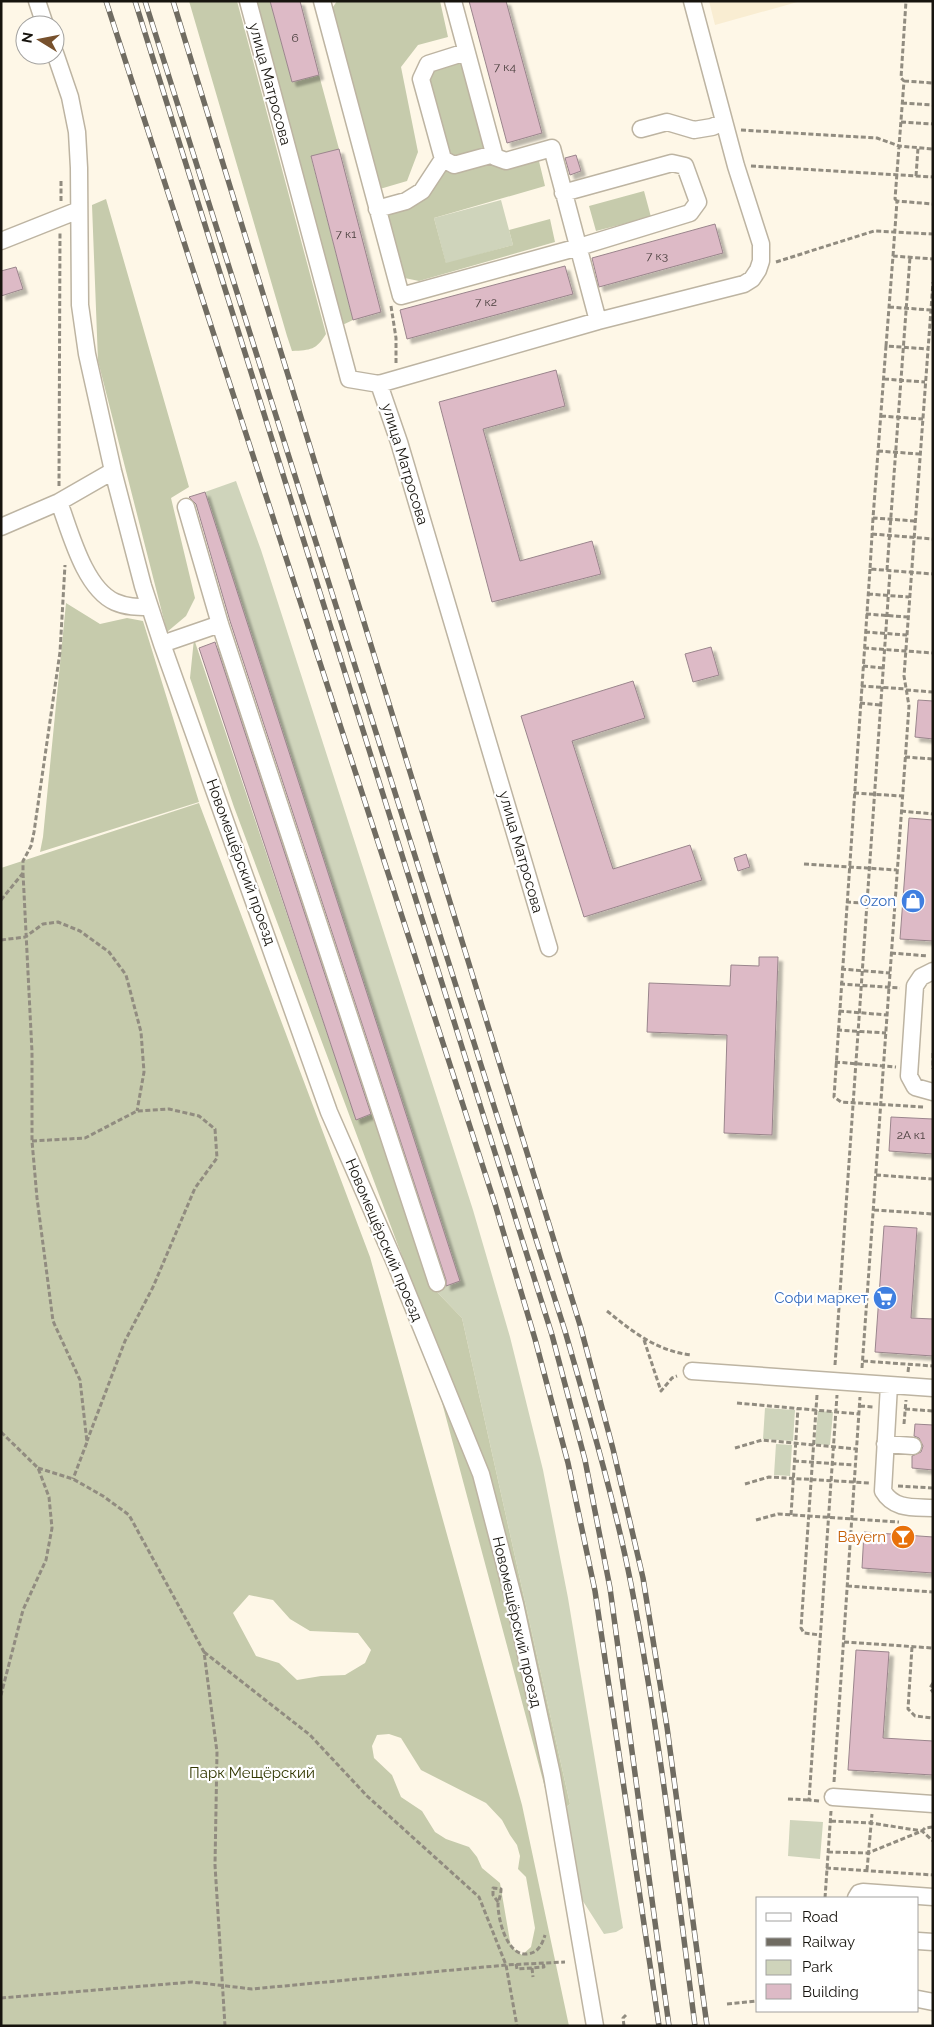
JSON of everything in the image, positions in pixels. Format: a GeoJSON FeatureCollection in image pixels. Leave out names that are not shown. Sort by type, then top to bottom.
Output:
{"type":"FeatureCollection","features":[{"type":"Feature","properties":{"kind":"street"},"geometry":{"type":"LineString","coordinates":[[37,1],[42,15]]}},
{"type":"Feature","properties":{"kind":"street","name":"улица Матросова"},"geometry":{"type":"LineString","coordinates":[[248,1],[349,379],[379,384],[402,451],[549,948]]}},
{"type":"Feature","properties":{"kind":"street"},"geometry":{"type":"LineString","coordinates":[[322,1],[401,296],[579,248],[690,213],[698,202],[685,166],[672,162],[563,193]]}},
{"type":"Feature","properties":{"kind":"street"},"geometry":{"type":"LineString","coordinates":[[453,1],[495,157],[506,161],[552,148],[598,321]]}},
{"type":"Feature","properties":{"kind":"street"},"geometry":{"type":"LineString","coordinates":[[379,384],[598,321],[744,284],[752,279],[761,261],[761,244],[736,166],[692,1]]}},
{"type":"Feature","properties":{"kind":"street"},"geometry":{"type":"LineString","coordinates":[[466,52],[428,64],[421,79],[443,159],[454,165],[494,154]]}},
{"type":"Feature","properties":{"kind":"street","name":"Новомещёрский проезд"},"geometry":{"type":"LineString","coordinates":[[59,65],[70,97],[75,120],[80,210],[80,305],[87,354],[113,471],[150,607],[330,1112],[396,1265],[481,1474],[514,1604],[552,1775],[595,2026]]}},
{"type":"Feature","properties":{"kind":"street"},"geometry":{"type":"LineString","coordinates":[[641,129],[667,122],[694,130],[712,127],[724,122]]}},
{"type":"Feature","properties":{"kind":"street"},"geometry":{"type":"LineString","coordinates":[[377,209],[406,201],[422,191],[443,159]]}},
{"type":"Feature","properties":{"kind":"street"},"geometry":{"type":"LineString","coordinates":[[1,241],[80,210]]}},
{"type":"Feature","properties":{"kind":"street"},"geometry":{"type":"LineString","coordinates":[[1,527],[59,502],[113,471]]}},
{"type":"Feature","properties":{"kind":"street"},"geometry":{"type":"LineString","coordinates":[[59,502],[80,561],[97,588],[113,602],[130,607],[150,607]]}},
{"type":"Feature","properties":{"kind":"street"},"geometry":{"type":"LineString","coordinates":[[186,507],[220,624],[437,1283]]}},
{"type":"Feature","properties":{"kind":"street"},"geometry":{"type":"LineString","coordinates":[[162,644],[220,624]]}},
{"type":"Feature","properties":{"kind":"street"},"geometry":{"type":"LineString","coordinates":[[933,971],[921,977],[915,990],[909,1076],[915,1087],[933,1092]]}},
{"type":"Feature","properties":{"kind":"street"},"geometry":{"type":"LineString","coordinates":[[692,1371],[933,1388]]}},
{"type":"Feature","properties":{"kind":"street"},"geometry":{"type":"LineString","coordinates":[[889,1384],[883,1491],[892,1502],[899,1505],[933,1508]]}},
{"type":"Feature","properties":{"kind":"street"},"geometry":{"type":"LineString","coordinates":[[885,1444],[913,1446]]}},
{"type":"Feature","properties":{"kind":"street"},"geometry":{"type":"LineString","coordinates":[[832,1799],[933,1804]]}},
{"type":"Feature","properties":{"kind":"street"},"geometry":{"type":"LineString","coordinates":[[857,1897],[863,1892],[933,1897]]}},
{"type":"Feature","properties":{"kind":"street"},"geometry":{"type":"LineString","coordinates":[[919,1941],[933,1942]]}},
{"type":"Feature","properties":{"kind":"street"},"geometry":{"type":"LineString","coordinates":[[919,1999],[933,2002]]}},
{"type":"Feature","properties":{"kind":"path"},"geometry":{"type":"LineString","coordinates":[[906,1],[901,78],[904,80],[895,199],[897,201],[841,969],[834,1097],[838,1101],[933,1108]]}},
{"type":"Feature","properties":{"kind":"path"},"geometry":{"type":"LineString","coordinates":[[904,80],[933,82]]}},
{"type":"Feature","properties":{"kind":"path"},"geometry":{"type":"LineString","coordinates":[[902,103],[933,105]]}},
{"type":"Feature","properties":{"kind":"path"},"geometry":{"type":"LineString","coordinates":[[901,122],[933,124]]}},
{"type":"Feature","properties":{"kind":"path"},"geometry":{"type":"LineString","coordinates":[[741,130],[877,138],[899,146],[933,149]]}},
{"type":"Feature","properties":{"kind":"path"},"geometry":{"type":"LineString","coordinates":[[916,176],[918,148]]}},
{"type":"Feature","properties":{"kind":"path"},"geometry":{"type":"LineString","coordinates":[[749,166],[933,177]]}},
{"type":"Feature","properties":{"kind":"path"},"geometry":{"type":"LineString","coordinates":[[59,502],[60,217],[62,178]]}},
{"type":"Feature","properties":{"kind":"path"},"geometry":{"type":"LineString","coordinates":[[897,201],[933,204]]}},
{"type":"Feature","properties":{"kind":"path"},"geometry":{"type":"LineString","coordinates":[[772,263],[874,231],[933,234]]}},
{"type":"Feature","properties":{"kind":"path"},"geometry":{"type":"LineString","coordinates":[[893,256],[933,259]]}},
{"type":"Feature","properties":{"kind":"path"},"geometry":{"type":"LineString","coordinates":[[809,1800],[836,1412],[830,1380],[870,868],[887,616],[890,519],[910,257]]}},
{"type":"Feature","properties":{"kind":"path"},"geometry":{"type":"LineString","coordinates":[[825,1897],[909,701],[904,676],[933,282]]}},
{"type":"Feature","properties":{"kind":"path"},"geometry":{"type":"LineString","coordinates":[[396,368],[396,338],[390,304],[401,296]]}},
{"type":"Feature","properties":{"kind":"path"},"geometry":{"type":"LineString","coordinates":[[889,307],[931,310]]}},
{"type":"Feature","properties":{"kind":"path"},"geometry":{"type":"LineString","coordinates":[[886,346],[928,349]]}},
{"type":"Feature","properties":{"kind":"path"},"geometry":{"type":"LineString","coordinates":[[884,379],[925,382]]}},
{"type":"Feature","properties":{"kind":"path"},"geometry":{"type":"LineString","coordinates":[[881,416],[923,419]]}},
{"type":"Feature","properties":{"kind":"path"},"geometry":{"type":"LineString","coordinates":[[878,451],[920,454]]}},
{"type":"Feature","properties":{"kind":"path"},"geometry":{"type":"LineString","coordinates":[[873,518],[915,521]]}},
{"type":"Feature","properties":{"kind":"path"},"geometry":{"type":"LineString","coordinates":[[872,534],[933,539]]}},
{"type":"Feature","properties":{"kind":"path"},"geometry":{"type":"LineString","coordinates":[[66,555],[60,652],[34,832],[31,846],[23,861],[23,873],[32,1052],[32,1141],[53,1321],[80,1380],[86,1442]]}},
{"type":"Feature","properties":{"kind":"path"},"geometry":{"type":"LineString","coordinates":[[870,569],[933,574]]}},
{"type":"Feature","properties":{"kind":"path"},"geometry":{"type":"LineString","coordinates":[[868,594],[909,597]]}},
{"type":"Feature","properties":{"kind":"path"},"geometry":{"type":"LineString","coordinates":[[866,614],[908,617]]}},
{"type":"Feature","properties":{"kind":"path"},"geometry":{"type":"LineString","coordinates":[[865,632],[907,634]]}},
{"type":"Feature","properties":{"kind":"path"},"geometry":{"type":"LineString","coordinates":[[864,648],[933,653]]}},
{"type":"Feature","properties":{"kind":"path"},"geometry":{"type":"LineString","coordinates":[[863,666],[884,668]]}},
{"type":"Feature","properties":{"kind":"path"},"geometry":{"type":"LineString","coordinates":[[861,686],[933,692]]}},
{"type":"Feature","properties":{"kind":"path"},"geometry":{"type":"LineString","coordinates":[[860,703],[881,705]]}},
{"type":"Feature","properties":{"kind":"path"},"geometry":{"type":"LineString","coordinates":[[905,757],[933,759]]}},
{"type":"Feature","properties":{"kind":"path"},"geometry":{"type":"LineString","coordinates":[[854,793],[902,796]]}},
{"type":"Feature","properties":{"kind":"path"},"geometry":{"type":"LineString","coordinates":[[901,811],[933,814]]}},
{"type":"Feature","properties":{"kind":"path"},"geometry":{"type":"LineString","coordinates":[[804,864],[897,870]]}},
{"type":"Feature","properties":{"kind":"path"},"geometry":{"type":"LineString","coordinates":[[1,900],[23,873]]}},
{"type":"Feature","properties":{"kind":"path"},"geometry":{"type":"LineString","coordinates":[[846,902],[895,905]]}},
{"type":"Feature","properties":{"kind":"path"},"geometry":{"type":"LineString","coordinates":[[1,940],[25,937],[43,924],[58,922],[80,932],[109,952],[126,975],[141,1032],[144,1072],[137,1111]]}},
{"type":"Feature","properties":{"kind":"path"},"geometry":{"type":"LineString","coordinates":[[891,953],[933,956]]}},
{"type":"Feature","properties":{"kind":"path"},"geometry":{"type":"LineString","coordinates":[[841,969],[890,973]]}},
{"type":"Feature","properties":{"kind":"path"},"geometry":{"type":"LineString","coordinates":[[840,984],[915,990]]}},
{"type":"Feature","properties":{"kind":"path"},"geometry":{"type":"LineString","coordinates":[[838,1012],[887,1015]]}},
{"type":"Feature","properties":{"kind":"path"},"geometry":{"type":"LineString","coordinates":[[837,1030],[886,1033]]}},
{"type":"Feature","properties":{"kind":"path"},"geometry":{"type":"LineString","coordinates":[[933,1053],[933,1070]]}},
{"type":"Feature","properties":{"kind":"path"},"geometry":{"type":"LineString","coordinates":[[835,1062],[883,1066]]}},
{"type":"Feature","properties":{"kind":"path"},"geometry":{"type":"LineString","coordinates":[[32,1141],[85,1138],[137,1111],[169,1109],[199,1116],[215,1129],[217,1158],[195,1188],[153,1288],[125,1341],[86,1442],[74,1479]]}},
{"type":"Feature","properties":{"kind":"path"},"geometry":{"type":"LineString","coordinates":[[876,1175],[933,1179]]}},
{"type":"Feature","properties":{"kind":"path"},"geometry":{"type":"LineString","coordinates":[[873,1210],[933,1214]]}},
{"type":"Feature","properties":{"kind":"path"},"geometry":{"type":"LineString","coordinates":[[607,1311],[643,1339],[679,1353],[693,1355],[692,1376],[672,1378],[661,1391],[643,1339]]}},
{"type":"Feature","properties":{"kind":"path"},"geometry":{"type":"LineString","coordinates":[[863,1361],[933,1366]]}},
{"type":"Feature","properties":{"kind":"path"},"geometry":{"type":"LineString","coordinates":[[820,1635],[804,1633],[801,1628],[816,1410],[830,1380]]}},
{"type":"Feature","properties":{"kind":"path"},"geometry":{"type":"LineString","coordinates":[[737,1403],[859,1414]]}},
{"type":"Feature","properties":{"kind":"path"},"geometry":{"type":"LineString","coordinates":[[791,1515],[798,1408]]}},
{"type":"Feature","properties":{"kind":"path"},"geometry":{"type":"LineString","coordinates":[[1,1432],[38,1468],[49,1497],[52,1528],[46,1560],[23,1610],[1,1695]]}},
{"type":"Feature","properties":{"kind":"path"},"geometry":{"type":"LineString","coordinates":[[735,1448],[762,1440],[857,1449]]}},
{"type":"Feature","properties":{"kind":"path"},"geometry":{"type":"LineString","coordinates":[[794,1461],[856,1465]]}},
{"type":"Feature","properties":{"kind":"path"},"geometry":{"type":"LineString","coordinates":[[38,1468],[74,1479],[104,1496],[128,1515],[204,1652],[217,1752],[215,1865],[226,2026]]}},
{"type":"Feature","properties":{"kind":"path"},"geometry":{"type":"LineString","coordinates":[[745,1484],[769,1477],[933,1488]]}},
{"type":"Feature","properties":{"kind":"path"},"geometry":{"type":"LineString","coordinates":[[756,1520],[778,1514],[907,1523]]}},
{"type":"Feature","properties":{"kind":"path"},"geometry":{"type":"LineString","coordinates":[[847,1586],[933,1592]]}},
{"type":"Feature","properties":{"kind":"path"},"geometry":{"type":"LineString","coordinates":[[843,1642],[933,1648]]}},
{"type":"Feature","properties":{"kind":"path"},"geometry":{"type":"LineString","coordinates":[[912,1646],[908,1709],[915,1716],[933,1718]]}},
{"type":"Feature","properties":{"kind":"path"},"geometry":{"type":"LineString","coordinates":[[204,1652],[310,1735],[367,1796],[479,1897],[506,1965],[517,2026]]}},
{"type":"Feature","properties":{"kind":"path"},"geometry":{"type":"LineString","coordinates":[[933,1683],[930,1688],[933,1692]]}},
{"type":"Feature","properties":{"kind":"path"},"geometry":{"type":"LineString","coordinates":[[788,1799],[832,1799]]}},
{"type":"Feature","properties":{"kind":"path"},"geometry":{"type":"LineString","coordinates":[[867,1870],[873,1800]]}},
{"type":"Feature","properties":{"kind":"path"},"geometry":{"type":"LineString","coordinates":[[831,1821],[871,1823],[922,1831],[933,1841]]}},
{"type":"Feature","properties":{"kind":"path"},"geometry":{"type":"LineString","coordinates":[[828,1852],[868,1853],[922,1831],[925,1828],[933,1827]]}},
{"type":"Feature","properties":{"kind":"path"},"geometry":{"type":"LineString","coordinates":[[826,1868],[933,1875]]}},
{"type":"Feature","properties":{"kind":"path"},"geometry":{"type":"LineString","coordinates":[[498,1902],[502,1925],[513,1950],[520,1954],[529,1954],[537,1951],[542,1944],[544,1936]]}},
{"type":"Feature","properties":{"kind":"path"},"geometry":{"type":"LineString","coordinates":[[529,1954],[533,1977]]}},
{"type":"Feature","properties":{"kind":"path"},"geometry":{"type":"LineString","coordinates":[[1,1998],[192,1982],[252,1989],[516,1964],[531,1966],[543,1963],[565,1962]]}},
{"type":"Feature","properties":{"kind":"path"},"geometry":{"type":"LineString","coordinates":[[726,2004],[756,2002]]}},
{"type":"Feature","properties":{"kind":"path"},"geometry":{"type":"LineString","coordinates":[[624,2026],[623,2018],[626,2015]]}},
{"type":"Feature","properties":{"kind":"shaded area"},"geometry":{"type":"Polygon","coordinates":[[[709,1],[801,1],[715,25],[709,1]]]}},
{"type":"Feature","properties":{"kind":"green space"},"geometry":{"type":"Polygon","coordinates":[[[189,1],[237,1],[326,334],[312,348],[292,351],[189,1]]]}},
{"type":"Feature","properties":{"kind":"green space"},"geometry":{"type":"Polygon","coordinates":[[[248,1],[270,1],[292,82],[319,75],[339,149],[311,157],[353,320],[336,328],[248,1]]]}},
{"type":"Feature","properties":{"kind":"green space"},"geometry":{"type":"Polygon","coordinates":[[[337,1],[440,1],[448,37],[418,45],[401,67],[418,152],[407,181],[373,191],[329,29],[333,7],[337,1]]]}},
{"type":"Feature","properties":{"kind":"green space"},"geometry":{"type":"Polygon","coordinates":[[[457,55],[470,66],[495,157],[537,153],[545,186],[434,218],[446,263],[513,245],[509,230],[550,219],[555,242],[419,281],[395,276],[377,209],[406,201],[443,159],[421,79],[457,55]]]}},
{"type":"Feature","properties":{"kind":"green space"},"geometry":{"type":"Polygon","coordinates":[[[644,191],[651,217],[596,231],[589,206],[644,191]]]}},
{"type":"Feature","properties":{"kind":"green space"},"geometry":{"type":"Polygon","coordinates":[[[106,199],[189,487],[171,498],[195,598],[186,616],[167,632],[98,361],[92,205],[106,199]]]}},
{"type":"Feature","properties":{"kind":"green space"},"geometry":{"type":"Polygon","coordinates":[[[501,200],[513,245],[446,264],[434,218],[501,200]]]}},
{"type":"Feature","properties":{"kind":"green space"},"geometry":{"type":"Polygon","coordinates":[[[236,481],[261,550],[473,1210],[510,1337],[543,1470],[568,1598],[623,1928],[616,1932],[604,1934],[579,1895],[553,1818],[570,1804],[462,1318],[435,1290],[460,1281],[205,492],[236,481]]]}},
{"type":"Feature","properties":{"kind":"green space"},"geometry":{"type":"Polygon","coordinates":[[[66,603],[100,624],[127,618],[143,621],[199,802],[40,852],[43,837],[66,603]]]}},
{"type":"Feature","properties":{"kind":"green space"},"geometry":{"type":"Polygon","coordinates":[[[194,639],[356,1119],[372,1114],[435,1290],[462,1318],[570,1804],[553,1818],[405,1264],[234,807],[190,678],[194,639]]]}},
{"type":"Feature","properties":{"kind":"green space","name":"Парк Мещёрский"},"geometry":{"type":"Polygon","coordinates":[[[199,803],[370,1257],[522,1805],[569,2026],[1,2026],[1,868],[199,803]],[[249,1595],[233,1613],[256,1656],[279,1663],[297,1680],[345,1675],[365,1663],[371,1650],[358,1633],[310,1631],[290,1619],[273,1600],[249,1595]],[[389,1734],[377,1735],[372,1746],[374,1758],[392,1775],[401,1797],[422,1811],[435,1832],[446,1839],[469,1847],[477,1857],[482,1868],[500,1883],[511,1947],[522,1955],[531,1947],[535,1928],[526,1877],[518,1869],[520,1856],[517,1845],[502,1820],[486,1803],[421,1770],[401,1738],[389,1734]]]}},
{"type":"Feature","properties":{"kind":"green space"},"geometry":{"type":"Polygon","coordinates":[[[765,1408],[795,1410],[793,1441],[763,1439],[765,1408]]]}},
{"type":"Feature","properties":{"kind":"green space"},"geometry":{"type":"Polygon","coordinates":[[[818,1411],[833,1412],[830,1445],[815,1444],[818,1411]]]}},
{"type":"Feature","properties":{"kind":"green space"},"geometry":{"type":"Polygon","coordinates":[[[776,1444],[792,1445],[790,1476],[774,1475],[776,1444]]]}},
{"type":"Feature","properties":{"kind":"green space"},"geometry":{"type":"Polygon","coordinates":[[[790,1820],[823,1822],[820,1859],[788,1856],[790,1820]]]}},
{"type":"Feature","properties":{"kind":"building"},"geometry":{"type":"Polygon","coordinates":[[[270,1],[300,1],[319,75],[292,82],[270,1]]]}},
{"type":"Feature","properties":{"kind":"building"},"geometry":{"type":"Polygon","coordinates":[[[469,1],[506,1],[542,133],[507,143],[469,1]]]}},
{"type":"Feature","properties":{"kind":"building"},"geometry":{"type":"Polygon","coordinates":[[[339,149],[381,312],[353,320],[311,156],[339,149]]]}},
{"type":"Feature","properties":{"kind":"building"},"geometry":{"type":"Polygon","coordinates":[[[576,155],[581,171],[570,175],[565,158],[576,155]]]}},
{"type":"Feature","properties":{"kind":"building"},"geometry":{"type":"Polygon","coordinates":[[[715,224],[723,253],[599,287],[592,258],[715,224]]]}},
{"type":"Feature","properties":{"kind":"building"},"geometry":{"type":"Polygon","coordinates":[[[565,266],[573,294],[407,339],[400,310],[565,266]]]}},
{"type":"Feature","properties":{"kind":"building"},"geometry":{"type":"Polygon","coordinates":[[[16,267],[23,289],[1,296],[1,271],[16,267]]]}},
{"type":"Feature","properties":{"kind":"building"},"geometry":{"type":"Polygon","coordinates":[[[556,370],[565,406],[483,429],[520,561],[592,541],[601,574],[492,602],[439,402],[556,370]]]}},
{"type":"Feature","properties":{"kind":"building"},"geometry":{"type":"Polygon","coordinates":[[[205,492],[460,1281],[446,1286],[446,1280],[230,621],[196,504],[189,497],[205,492]]]}},
{"type":"Feature","properties":{"kind":"building"},"geometry":{"type":"Polygon","coordinates":[[[215,642],[371,1114],[356,1120],[199,648],[215,642]]]}},
{"type":"Feature","properties":{"kind":"building"},"geometry":{"type":"Polygon","coordinates":[[[711,647],[719,675],[693,682],[685,654],[711,647]]]}},
{"type":"Feature","properties":{"kind":"building"},"geometry":{"type":"Polygon","coordinates":[[[633,681],[645,718],[572,741],[613,869],[690,845],[702,880],[584,917],[521,716],[633,681]]]}},
{"type":"Feature","properties":{"kind":"building"},"geometry":{"type":"Polygon","coordinates":[[[918,700],[933,701],[933,739],[915,737],[918,700]]]}},
{"type":"Feature","properties":{"kind":"building"},"geometry":{"type":"Polygon","coordinates":[[[909,818],[933,820],[933,941],[900,939],[909,818]]]}},
{"type":"Feature","properties":{"kind":"building"},"geometry":{"type":"Polygon","coordinates":[[[746,854],[750,867],[738,871],[734,858],[746,854]]]}},
{"type":"Feature","properties":{"kind":"building"},"geometry":{"type":"Polygon","coordinates":[[[759,957],[778,957],[772,1135],[724,1133],[727,1035],[647,1032],[649,983],[730,986],[731,965],[759,966],[759,957]]]}},
{"type":"Feature","properties":{"kind":"building"},"geometry":{"type":"Polygon","coordinates":[[[891,1117],[933,1119],[933,1154],[889,1151],[891,1117]]]}},
{"type":"Feature","properties":{"kind":"building"},"geometry":{"type":"Polygon","coordinates":[[[884,1226],[917,1228],[911,1318],[933,1319],[933,1356],[875,1352],[884,1226]]]}},
{"type":"Feature","properties":{"kind":"building"},"geometry":{"type":"Polygon","coordinates":[[[915,1424],[933,1425],[933,1470],[912,1468],[912,1456],[921,1452],[923,1446],[919,1438],[914,1436],[915,1424]]]}},
{"type":"Feature","properties":{"kind":"building"},"geometry":{"type":"Polygon","coordinates":[[[864,1532],[933,1537],[933,1573],[862,1568],[864,1532]]]}},
{"type":"Feature","properties":{"kind":"building"},"geometry":{"type":"Polygon","coordinates":[[[856,1650],[889,1652],[883,1738],[933,1741],[933,1775],[848,1770],[856,1650]]]}},
{"type":"Feature","properties":{"kind":"railway"},"geometry":{"type":"LineString","coordinates":[[106,1],[495,1204],[535,1339],[568,1463],[595,1591],[659,2026]]}},
{"type":"Feature","properties":{"kind":"railway"},"geometry":{"type":"LineString","coordinates":[[135,1],[552,1335],[585,1460],[610,1588],[669,2026]]}},
{"type":"Feature","properties":{"kind":"railway"},"geometry":{"type":"LineString","coordinates":[[145,1],[565,1331],[601,1457],[617,1520],[641,1639],[666,1804],[695,2026]]}},
{"type":"Feature","properties":{"kind":"railway"},"geometry":{"type":"LineString","coordinates":[[173,1],[580,1325],[613,1449],[643,1578],[667,1727],[707,2026]]}},
{"type":"Feature","properties":{"kind":"place","name":"Ozon"},"geometry":{"type":"Point","coordinates":[913,901]}},
{"type":"Feature","properties":{"kind":"place","name":"Софи маркет"},"geometry":{"type":"Point","coordinates":[885,1298]}},
{"type":"Feature","properties":{"kind":"place","name":"Bayern"},"geometry":{"type":"Point","coordinates":[903,1537]}}]}
